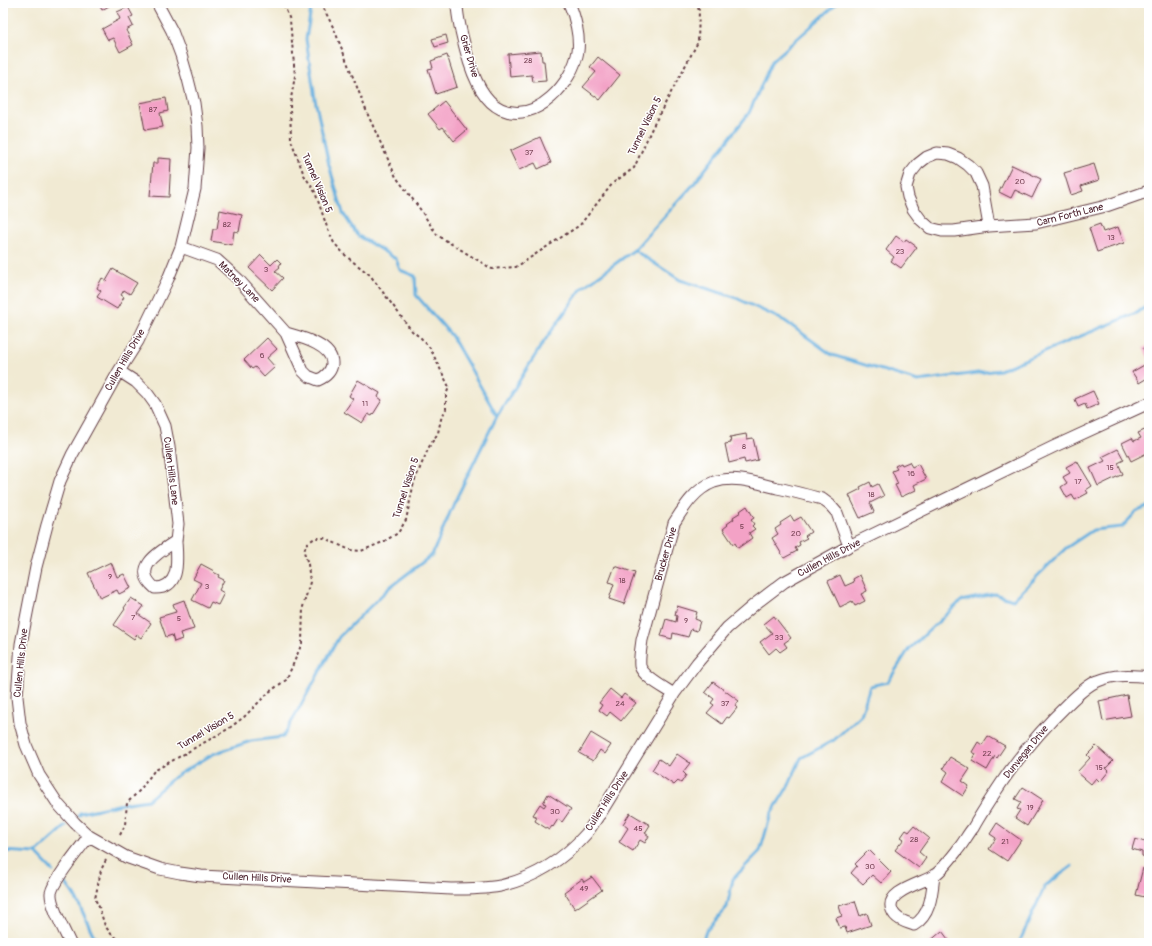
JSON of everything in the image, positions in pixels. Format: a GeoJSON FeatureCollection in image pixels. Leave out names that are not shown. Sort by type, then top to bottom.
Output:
{"type":"FeatureCollection","features":[{"type":"Feature","properties":{"kind":"street","name":"Cullen Hills Drive"},"geometry":{"type":"LineString","coordinates":[[157,3],[172,31],[181,55],[192,97],[197,126],[198,148],[195,189],[181,247],[154,310],[138,341],[119,371],[72,455],[60,481],[47,525],[35,575],[21,644],[17,691],[20,723],[26,745],[39,775],[58,804],[89,836],[126,857],[160,868],[201,876],[450,889],[474,889],[499,886],[539,872],[555,862],[587,833],[674,694],[697,663],[727,628],[755,604],[784,582],[850,546],[1053,447],[1149,403]]}},
{"type":"Feature","properties":{"kind":"street","name":"Grier Drive"},"geometry":{"type":"LineString","coordinates":[[457,3],[460,28],[469,62],[477,84],[494,105],[500,109],[516,113],[534,108],[551,98],[560,88],[574,65],[578,51],[578,41],[577,31],[569,3]]}},
{"type":"Feature","properties":{"kind":"street","name":"Carn Forth Lane"},"geometry":{"type":"LineString","coordinates":[[989,226],[982,186],[976,173],[958,158],[948,154],[937,153],[927,157],[918,164],[910,174],[906,187],[908,198],[913,209],[921,220],[930,228],[942,231],[954,231],[989,226],[1036,224],[1106,206],[1149,191]]}},
{"type":"Feature","properties":{"kind":"street","name":"Matney Lane"},"geometry":{"type":"LineString","coordinates":[[181,247],[217,260],[238,279],[286,333],[304,372],[308,376],[318,380],[328,374],[332,367],[332,360],[329,353],[314,343],[286,333]]}},
{"type":"Feature","properties":{"kind":"street","name":"Cullen Hills Lane"},"geometry":{"type":"LineString","coordinates":[[119,371],[136,382],[147,393],[155,404],[165,426],[178,524],[176,541]]}},
{"type":"Feature","properties":{"kind":"street","name":"Brucker Drive"},"geometry":{"type":"LineString","coordinates":[[674,694],[652,680],[640,667],[642,640],[674,523],[682,510],[702,489],[714,482],[730,479],[746,480],[822,498],[837,513],[850,546]]}},
{"type":"Feature","properties":{"kind":"street","name":"Dunvegan Drive"},"geometry":{"type":"LineString","coordinates":[[934,875],[930,902],[921,921],[914,925],[905,922],[893,914],[891,908],[892,901],[898,893],[908,886],[923,881],[934,875],[942,868],[960,846],[1002,781],[1028,746],[1056,715],[1096,681],[1114,676],[1132,675],[1149,677]]}},
{"type":"Feature","properties":{"kind":"street"},"geometry":{"type":"LineString","coordinates":[[70,943],[53,905],[51,894],[54,884],[89,836]]}},
{"type":"Feature","properties":{"kind":"path","name":"Tunnel Vision 5"},"geometry":{"type":"LineString","coordinates":[[120,835],[125,825],[127,803],[140,790],[154,772],[228,729],[244,717],[269,692],[286,680],[302,643],[303,607],[310,582],[308,564],[304,552],[306,544],[315,538],[324,538],[350,550],[361,551],[383,542],[398,533],[406,520],[414,482],[428,447],[438,433],[441,419],[446,409],[446,395],[449,387],[430,348],[412,331],[370,275],[347,257],[334,243],[315,192],[304,175],[291,140],[290,104],[295,76],[290,20],[283,3]]}},
{"type":"Feature","properties":{"kind":"path","name":"Tunnel Vision 5"},"geometry":{"type":"LineString","coordinates":[[321,3],[334,29],[368,115],[396,177],[437,235],[492,269],[516,267],[580,225],[613,183],[634,168],[652,128],[698,42],[699,10],[695,3]]}},
{"type":"Feature","properties":{"kind":"path"},"geometry":{"type":"LineString","coordinates":[[106,860],[101,870],[94,899],[99,907],[105,926],[112,935],[125,943]]}},
{"type":"Feature","properties":{"kind":"building"},"geometry":{"type":"Polygon","coordinates":[[[98,3],[114,3],[102,10],[98,3]]]}},
{"type":"Feature","properties":{"kind":"building"},"geometry":{"type":"Polygon","coordinates":[[[128,7],[133,16],[129,18],[133,26],[126,30],[133,45],[120,52],[113,38],[108,40],[102,29],[120,19],[117,12],[128,7]]]}},
{"type":"Feature","properties":{"kind":"building"},"geometry":{"type":"Polygon","coordinates":[[[446,35],[448,43],[435,47],[432,39],[446,35]]]}},
{"type":"Feature","properties":{"kind":"building"},"geometry":{"type":"Polygon","coordinates":[[[541,51],[542,61],[544,61],[546,81],[533,82],[532,75],[510,77],[508,54],[541,51]]]}},
{"type":"Feature","properties":{"kind":"building"},"geometry":{"type":"Polygon","coordinates":[[[447,55],[457,87],[436,94],[428,69],[433,68],[431,61],[447,55]]]}},
{"type":"Feature","properties":{"kind":"building"},"geometry":{"type":"Polygon","coordinates":[[[598,57],[620,75],[600,100],[583,87],[596,72],[590,67],[598,57]]]}},
{"type":"Feature","properties":{"kind":"building"},"geometry":{"type":"Polygon","coordinates":[[[166,98],[168,111],[160,113],[163,127],[145,130],[140,103],[166,98]]]}},
{"type":"Feature","properties":{"kind":"building"},"geometry":{"type":"Polygon","coordinates":[[[444,101],[467,130],[454,141],[443,127],[440,129],[428,114],[444,101]]]}},
{"type":"Feature","properties":{"kind":"building"},"geometry":{"type":"Polygon","coordinates":[[[540,137],[551,163],[538,169],[535,163],[519,170],[510,151],[540,137]]]}},
{"type":"Feature","properties":{"kind":"building"},"geometry":{"type":"Polygon","coordinates":[[[158,158],[171,159],[169,197],[150,196],[153,163],[158,163],[158,158]]]}},
{"type":"Feature","properties":{"kind":"building"},"geometry":{"type":"Polygon","coordinates":[[[1094,164],[1099,180],[1081,186],[1083,191],[1071,195],[1064,173],[1094,164]]]}},
{"type":"Feature","properties":{"kind":"building"},"geometry":{"type":"Polygon","coordinates":[[[1012,165],[1041,179],[1032,198],[1015,190],[1011,198],[999,192],[1012,165]]]}},
{"type":"Feature","properties":{"kind":"building"},"geometry":{"type":"Polygon","coordinates":[[[220,210],[242,215],[239,232],[234,231],[232,245],[211,241],[213,229],[217,229],[220,210]]]}},
{"type":"Feature","properties":{"kind":"building"},"geometry":{"type":"Polygon","coordinates":[[[1100,224],[1103,232],[1118,227],[1124,243],[1097,252],[1089,228],[1100,224]]]}},
{"type":"Feature","properties":{"kind":"building"},"geometry":{"type":"Polygon","coordinates":[[[896,236],[904,242],[906,239],[917,247],[901,268],[891,261],[894,257],[886,250],[896,236]]]}},
{"type":"Feature","properties":{"kind":"building"},"geometry":{"type":"Polygon","coordinates":[[[261,255],[271,265],[277,259],[281,263],[279,266],[280,267],[275,271],[283,278],[272,290],[249,268],[261,255]]]}},
{"type":"Feature","properties":{"kind":"building"},"geometry":{"type":"Polygon","coordinates":[[[113,269],[137,283],[130,294],[124,290],[121,295],[124,297],[117,309],[97,297],[101,291],[97,288],[102,278],[106,281],[113,269]]]}},
{"type":"Feature","properties":{"kind":"building"},"geometry":{"type":"Polygon","coordinates":[[[267,338],[277,349],[267,358],[275,367],[264,377],[255,367],[252,369],[244,360],[267,338]]]}},
{"type":"Feature","properties":{"kind":"building"},"geometry":{"type":"Polygon","coordinates":[[[1149,345],[1149,359],[1143,348],[1149,345]]]}},
{"type":"Feature","properties":{"kind":"building"},"geometry":{"type":"Polygon","coordinates":[[[1146,364],[1149,370],[1149,377],[1139,383],[1132,372],[1146,364]]]}},
{"type":"Feature","properties":{"kind":"building"},"geometry":{"type":"Polygon","coordinates":[[[358,380],[380,393],[378,397],[382,400],[372,416],[368,414],[362,423],[344,412],[353,399],[349,396],[358,380]]]}},
{"type":"Feature","properties":{"kind":"building"},"geometry":{"type":"Polygon","coordinates":[[[1093,391],[1099,404],[1087,409],[1085,404],[1078,407],[1075,399],[1093,391]]]}},
{"type":"Feature","properties":{"kind":"building"},"geometry":{"type":"Polygon","coordinates":[[[1149,428],[1149,452],[1131,461],[1122,443],[1132,438],[1134,441],[1141,438],[1138,433],[1149,428]]]}},
{"type":"Feature","properties":{"kind":"building"},"geometry":{"type":"Polygon","coordinates":[[[746,434],[747,439],[753,438],[758,460],[745,463],[744,459],[729,463],[725,444],[731,443],[730,437],[746,434]]]}},
{"type":"Feature","properties":{"kind":"building"},"geometry":{"type":"Polygon","coordinates":[[[1118,449],[1124,460],[1118,463],[1123,474],[1098,486],[1090,468],[1105,461],[1102,457],[1118,449]]]}},
{"type":"Feature","properties":{"kind":"building"},"geometry":{"type":"Polygon","coordinates":[[[1077,461],[1092,486],[1086,490],[1088,493],[1075,500],[1072,495],[1067,498],[1061,487],[1067,483],[1063,477],[1070,473],[1066,467],[1077,461]]]}},
{"type":"Feature","properties":{"kind":"building"},"geometry":{"type":"Polygon","coordinates":[[[909,462],[912,467],[918,464],[926,479],[914,485],[916,490],[901,497],[895,485],[898,484],[892,471],[897,469],[895,466],[901,463],[902,465],[909,462]]]}},
{"type":"Feature","properties":{"kind":"building"},"geometry":{"type":"Polygon","coordinates":[[[870,482],[872,487],[878,484],[884,496],[870,503],[874,512],[860,518],[849,495],[861,489],[860,487],[870,482]]]}},
{"type":"Feature","properties":{"kind":"building"},"geometry":{"type":"Polygon","coordinates":[[[747,506],[754,518],[751,520],[754,524],[752,526],[755,529],[749,533],[752,538],[738,548],[735,543],[733,544],[723,529],[734,519],[733,517],[747,506]]]}},
{"type":"Feature","properties":{"kind":"building"},"geometry":{"type":"Polygon","coordinates":[[[791,516],[794,521],[801,517],[811,532],[805,536],[807,538],[799,542],[800,545],[795,548],[797,551],[784,558],[772,538],[778,534],[775,529],[781,525],[780,523],[791,516]]]}},
{"type":"Feature","properties":{"kind":"building"},"geometry":{"type":"Polygon","coordinates":[[[111,562],[117,577],[124,574],[131,588],[119,594],[117,590],[100,598],[88,573],[111,562]]]}},
{"type":"Feature","properties":{"kind":"building"},"geometry":{"type":"Polygon","coordinates":[[[201,564],[214,571],[213,572],[219,575],[218,577],[224,580],[219,590],[224,593],[218,605],[211,602],[208,608],[192,600],[201,583],[193,579],[201,564]]]}},
{"type":"Feature","properties":{"kind":"building"},"geometry":{"type":"Polygon","coordinates":[[[615,566],[635,573],[624,604],[609,599],[614,584],[609,582],[615,566]]]}},
{"type":"Feature","properties":{"kind":"building"},"geometry":{"type":"Polygon","coordinates":[[[840,575],[845,586],[854,582],[853,579],[860,575],[867,591],[861,594],[865,601],[855,606],[852,601],[840,607],[828,581],[840,575]]]}},
{"type":"Feature","properties":{"kind":"building"},"geometry":{"type":"Polygon","coordinates":[[[131,598],[144,606],[138,614],[151,623],[141,638],[137,635],[134,639],[114,625],[131,598]]]}},
{"type":"Feature","properties":{"kind":"building"},"geometry":{"type":"Polygon","coordinates":[[[184,600],[194,629],[180,633],[182,639],[174,642],[172,635],[166,637],[159,617],[176,612],[173,604],[184,600]]]}},
{"type":"Feature","properties":{"kind":"building"},"geometry":{"type":"Polygon","coordinates":[[[677,606],[697,612],[695,619],[700,621],[697,631],[691,629],[688,637],[673,633],[672,639],[661,636],[666,619],[676,622],[677,616],[675,615],[677,606]]]}},
{"type":"Feature","properties":{"kind":"building"},"geometry":{"type":"Polygon","coordinates":[[[774,616],[791,638],[784,643],[787,647],[780,652],[776,648],[769,654],[760,642],[772,633],[764,624],[774,616]]]}},
{"type":"Feature","properties":{"kind":"building"},"geometry":{"type":"Polygon","coordinates":[[[713,682],[739,701],[735,706],[737,708],[722,724],[707,713],[714,705],[711,703],[714,699],[705,692],[713,682]]]}},
{"type":"Feature","properties":{"kind":"building"},"geometry":{"type":"Polygon","coordinates":[[[610,689],[621,698],[624,694],[636,703],[621,721],[610,712],[607,716],[599,710],[602,705],[599,703],[610,689]]]}},
{"type":"Feature","properties":{"kind":"building"},"geometry":{"type":"Polygon","coordinates":[[[1127,695],[1131,716],[1103,721],[1099,701],[1127,695]]]}},
{"type":"Feature","properties":{"kind":"building"},"geometry":{"type":"Polygon","coordinates":[[[591,733],[611,745],[605,754],[600,750],[593,761],[579,753],[591,733]]]}},
{"type":"Feature","properties":{"kind":"building"},"geometry":{"type":"Polygon","coordinates":[[[988,736],[1005,746],[997,758],[995,756],[987,770],[972,761],[976,754],[972,752],[978,742],[982,745],[988,736]]]}},
{"type":"Feature","properties":{"kind":"building"},"geometry":{"type":"Polygon","coordinates":[[[1096,746],[1113,761],[1106,768],[1109,771],[1100,782],[1096,778],[1091,784],[1077,772],[1090,758],[1087,755],[1096,746]]]}},
{"type":"Feature","properties":{"kind":"building"},"geometry":{"type":"Polygon","coordinates":[[[677,754],[690,763],[683,772],[686,775],[681,783],[678,781],[674,785],[652,770],[659,759],[669,766],[677,754]]]}},
{"type":"Feature","properties":{"kind":"building"},"geometry":{"type":"Polygon","coordinates":[[[950,757],[970,769],[962,781],[969,786],[963,796],[942,782],[948,772],[943,768],[950,757]]]}},
{"type":"Feature","properties":{"kind":"building"},"geometry":{"type":"Polygon","coordinates":[[[1023,787],[1043,800],[1027,826],[1015,818],[1020,810],[1017,809],[1021,802],[1015,799],[1023,787]]]}},
{"type":"Feature","properties":{"kind":"building"},"geometry":{"type":"Polygon","coordinates":[[[548,794],[571,809],[562,822],[558,819],[549,830],[535,821],[537,817],[533,815],[540,804],[544,807],[546,804],[543,803],[548,794]]]}},
{"type":"Feature","properties":{"kind":"building"},"geometry":{"type":"Polygon","coordinates":[[[630,813],[650,825],[645,833],[649,836],[645,843],[640,840],[633,851],[619,842],[628,828],[623,824],[630,813]]]}},
{"type":"Feature","properties":{"kind":"building"},"geometry":{"type":"Polygon","coordinates":[[[997,823],[1021,840],[1007,861],[989,849],[996,838],[990,834],[997,823]]]}},
{"type":"Feature","properties":{"kind":"building"},"geometry":{"type":"Polygon","coordinates":[[[914,826],[929,838],[919,852],[926,858],[919,868],[895,850],[904,839],[901,837],[906,830],[909,832],[914,826]]]}},
{"type":"Feature","properties":{"kind":"building"},"geometry":{"type":"Polygon","coordinates":[[[1149,829],[1149,858],[1142,856],[1142,852],[1132,849],[1135,839],[1145,842],[1149,829]]]}},
{"type":"Feature","properties":{"kind":"building"},"geometry":{"type":"Polygon","coordinates":[[[869,850],[891,872],[881,883],[872,875],[863,884],[851,873],[857,866],[855,864],[869,850]]]}},
{"type":"Feature","properties":{"kind":"building"},"geometry":{"type":"Polygon","coordinates":[[[1143,868],[1149,870],[1149,898],[1136,895],[1143,868]]]}},
{"type":"Feature","properties":{"kind":"building"},"geometry":{"type":"Polygon","coordinates":[[[592,877],[602,890],[575,909],[564,892],[582,879],[584,882],[592,877]]]}},
{"type":"Feature","properties":{"kind":"building"},"geometry":{"type":"Polygon","coordinates":[[[855,901],[860,916],[867,913],[871,925],[847,933],[845,927],[840,928],[836,918],[842,916],[839,906],[855,901]]]}},
{"type":"Feature","properties":{"kind":"building"},"geometry":{"type":"Polygon","coordinates":[[[942,931],[951,943],[929,942],[942,931]]]}},
{"type":"Feature","properties":{"kind":"waterway"},"geometry":{"type":"LineString","coordinates":[[312,3],[306,39],[315,99],[329,165],[343,213],[357,235],[396,259],[400,270],[415,276],[416,295],[451,335],[497,416]]}},
{"type":"Feature","properties":{"kind":"waterway"},"geometry":{"type":"LineString","coordinates":[[79,815],[80,813],[148,800],[174,777],[213,754],[251,741],[283,737],[339,637],[390,587],[432,555],[454,503],[497,416],[543,343],[582,288],[634,250],[693,185],[749,113],[772,61],[836,3]]}},
{"type":"Feature","properties":{"kind":"waterway"},"geometry":{"type":"LineString","coordinates":[[634,250],[680,280],[734,297],[785,321],[832,355],[918,381],[1000,370],[1136,313],[1149,305]]}},
{"type":"Feature","properties":{"kind":"waterway"},"geometry":{"type":"LineString","coordinates":[[702,943],[706,931],[727,907],[733,879],[760,851],[771,814],[789,785],[801,758],[834,740],[861,715],[870,686],[888,682],[909,649],[961,601],[994,594],[1013,600],[1066,548],[1093,530],[1122,527],[1137,511],[1149,507]]}},
{"type":"Feature","properties":{"kind":"waterway"},"geometry":{"type":"LineString","coordinates":[[36,853],[66,826]]}},
{"type":"Feature","properties":{"kind":"waterway"},"geometry":{"type":"LineString","coordinates":[[3,851],[36,853],[53,871]]}},
{"type":"Feature","properties":{"kind":"waterway"},"geometry":{"type":"LineString","coordinates":[[1019,943],[1045,886],[1072,866]]}},
{"type":"Feature","properties":{"kind":"waterway"},"geometry":{"type":"LineString","coordinates":[[65,883],[75,896],[98,943]]}}]}
